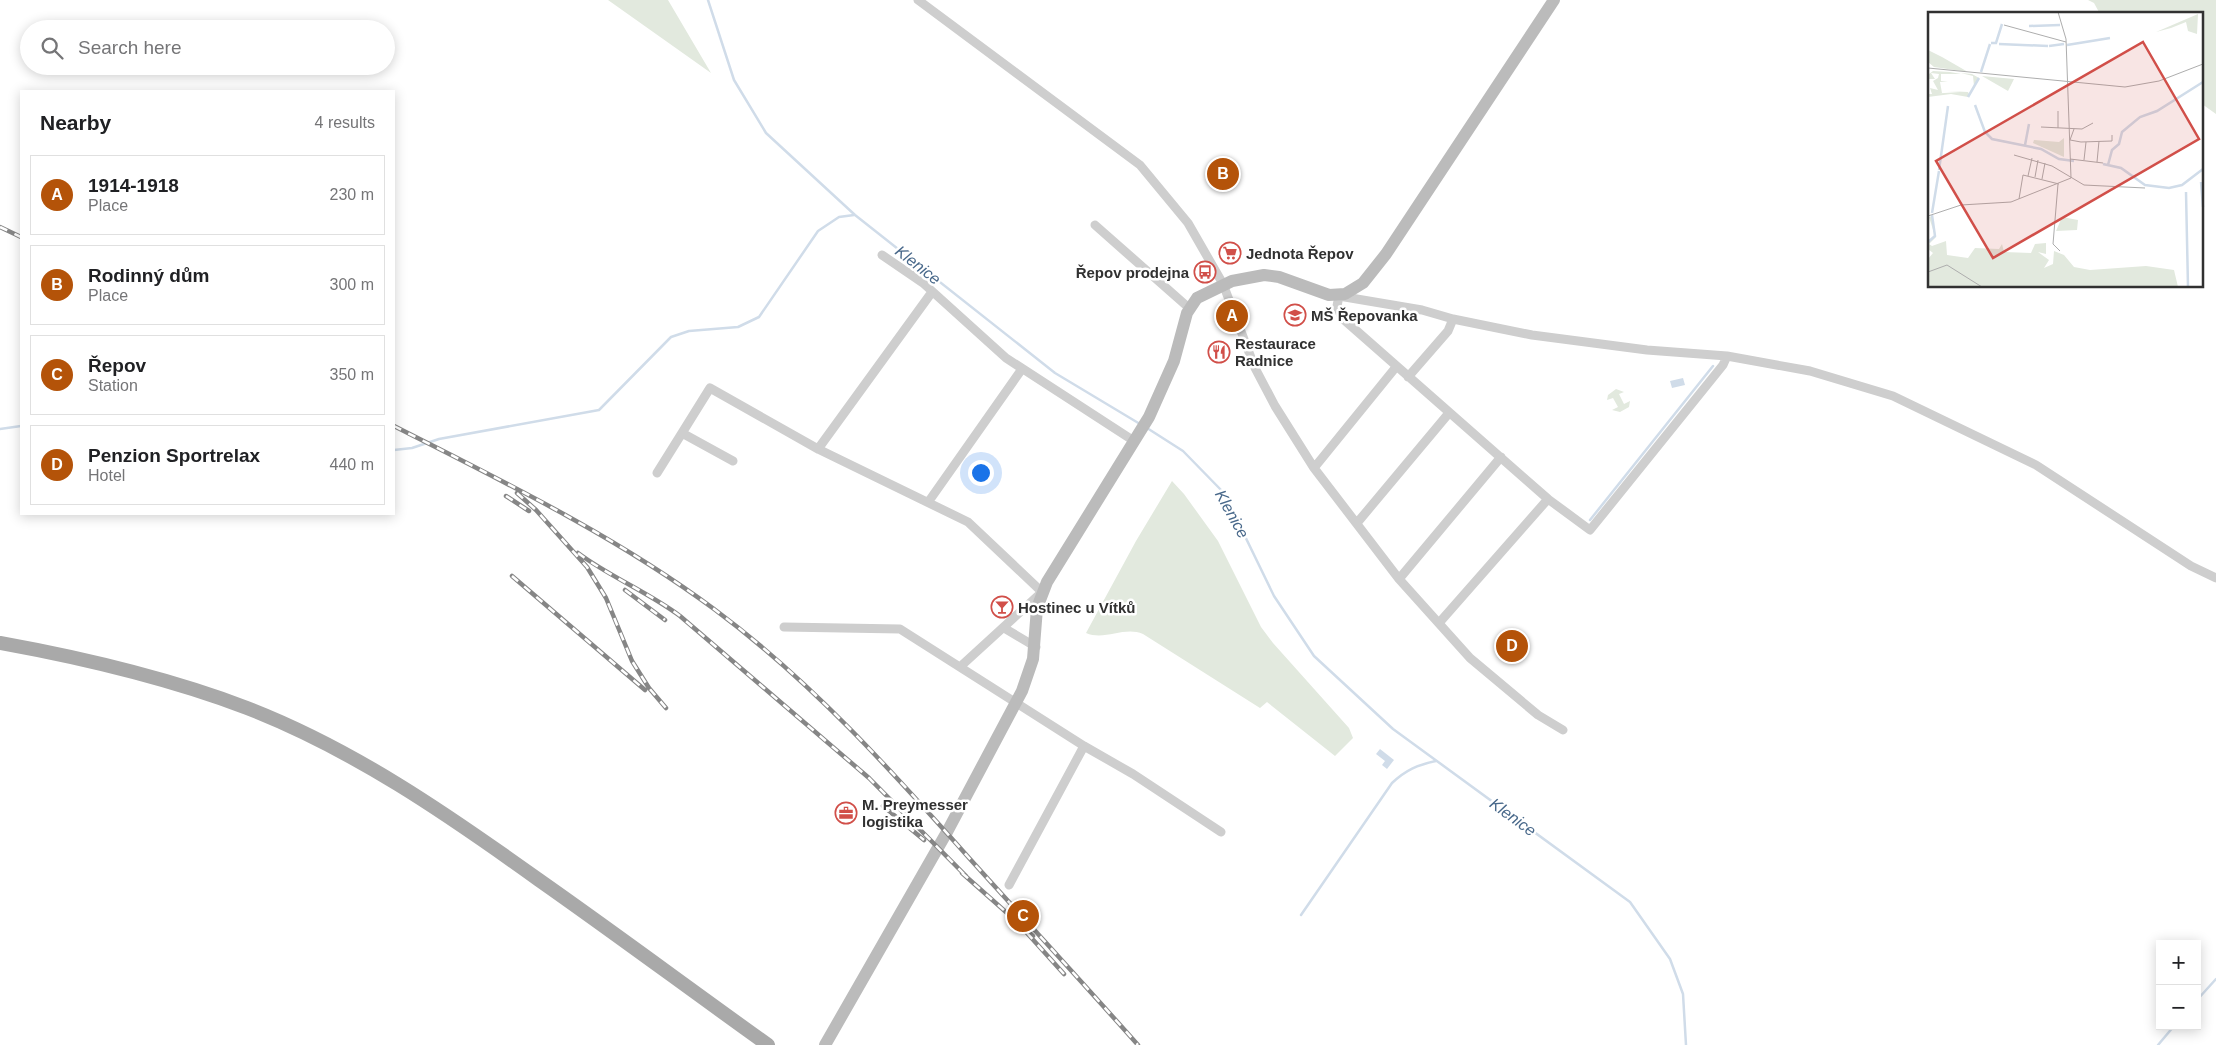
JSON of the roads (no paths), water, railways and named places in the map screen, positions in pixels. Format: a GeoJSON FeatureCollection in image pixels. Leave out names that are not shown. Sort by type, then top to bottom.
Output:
{"type":"FeatureCollection","features":[{"type":"Feature","properties":{"kind":"main road"},"geometry":{"type":"LineString","coordinates":[[0,643],[69,656],[215,697],[295,730],[359,762],[407,789],[477,835],[768,1045]]}},
{"type":"Feature","properties":{"kind":"street"},"geometry":{"type":"LineString","coordinates":[[918,0],[1140,165],[1188,223],[1223,284],[1255,368],[1275,406],[1314,468],[1400,579],[1470,658],[1538,715],[1563,730]]}},
{"type":"Feature","properties":{"kind":"street"},"geometry":{"type":"LineString","coordinates":[[1339,296],[1350,292],[1363,283],[1382,260],[1554,0]]}},
{"type":"Feature","properties":{"kind":"street"},"geometry":{"type":"LineString","coordinates":[[1095,225],[1189,308]]}},
{"type":"Feature","properties":{"kind":"street"},"geometry":{"type":"LineString","coordinates":[[882,255],[932,292],[1006,358],[1136,438]]}},
{"type":"Feature","properties":{"kind":"street"},"geometry":{"type":"LineString","coordinates":[[825,1045],[947,832],[1017,703],[1029,674],[1036,647],[1037,608],[1042,592],[1149,417],[1174,361],[1189,308],[1197,298],[1223,284],[1250,276],[1272,276],[1324,294],[1422,310],[1452,319],[1532,335],[1647,350],[1727,356],[1810,371],[1892,396],[2036,465],[2191,566],[2216,578]]}},
{"type":"Feature","properties":{"kind":"street"},"geometry":{"type":"LineString","coordinates":[[818,449],[932,292]]}},
{"type":"Feature","properties":{"kind":"street"},"geometry":{"type":"LineString","coordinates":[[1339,296],[1337,306],[1342,318],[1548,499],[1590,530],[1724,365],[1727,356]]}},
{"type":"Feature","properties":{"kind":"street"},"geometry":{"type":"LineString","coordinates":[[1408,377],[1448,331],[1452,319]]}},
{"type":"Feature","properties":{"kind":"street"},"geometry":{"type":"LineString","coordinates":[[1314,468],[1396,367]]}},
{"type":"Feature","properties":{"kind":"street"},"geometry":{"type":"LineString","coordinates":[[929,501],[1022,369]]}},
{"type":"Feature","properties":{"kind":"street"},"geometry":{"type":"LineString","coordinates":[[656,473],[710,388],[818,449],[929,501],[968,522],[1042,592]]}},
{"type":"Feature","properties":{"kind":"street"},"geometry":{"type":"LineString","coordinates":[[1357,523],[1449,413]]}},
{"type":"Feature","properties":{"kind":"street"},"geometry":{"type":"LineString","coordinates":[[682,434],[733,461]]}},
{"type":"Feature","properties":{"kind":"street"},"geometry":{"type":"LineString","coordinates":[[1400,579],[1501,457]]}},
{"type":"Feature","properties":{"kind":"street"},"geometry":{"type":"LineString","coordinates":[[1439,623],[1548,499]]}},
{"type":"Feature","properties":{"kind":"street"},"geometry":{"type":"LineString","coordinates":[[961,666],[1042,592]]}},
{"type":"Feature","properties":{"kind":"street"},"geometry":{"type":"LineString","coordinates":[[784,627],[900,629],[961,666],[1084,746],[1133,774],[1221,832]]}},
{"type":"Feature","properties":{"kind":"street"},"geometry":{"type":"LineString","coordinates":[[1004,628],[1036,647]]}},
{"type":"Feature","properties":{"kind":"street"},"geometry":{"type":"LineString","coordinates":[[1009,885],[1084,746]]}},
{"type":"Feature","properties":{"kind":"waterway","name":"Klenice"},"geometry":{"type":"LineString","coordinates":[[708,0],[734,80],[766,133],[855,215],[1055,373],[1140,424]]}},
{"type":"Feature","properties":{"kind":"waterway"},"geometry":{"type":"LineString","coordinates":[[395,450],[412,448],[439,439],[599,410],[671,337],[689,331],[738,327],[759,317],[818,231],[839,217],[854,215]]}},
{"type":"Feature","properties":{"kind":"waterway"},"geometry":{"type":"LineString","coordinates":[[1590,520],[1713,366]]}},
{"type":"Feature","properties":{"kind":"waterway"},"geometry":{"type":"LineString","coordinates":[[0,429],[20,426]]}},
{"type":"Feature","properties":{"kind":"waterway","name":"Klenice"},"geometry":{"type":"LineString","coordinates":[[1147,428],[1183,451],[1224,493],[1274,596],[1314,656],[1393,729],[1630,902],[1670,959],[1683,994],[1686,1045]]}},
{"type":"Feature","properties":{"kind":"waterway"},"geometry":{"type":"LineString","coordinates":[[1301,915],[1392,783],[1412,769],[1436,761]]}},
{"type":"Feature","properties":{"kind":"waterway"},"geometry":{"type":"LineString","coordinates":[[2201,996],[2216,979]]}},
{"type":"Feature","properties":{"kind":"waterway"},"geometry":{"type":"LineString","coordinates":[[2158,1045],[2171,1030]]}},
{"type":"Feature","properties":{"kind":"railway"},"geometry":{"type":"LineString","coordinates":[[0,227],[20,237]]}},
{"type":"Feature","properties":{"kind":"railway"},"geometry":{"type":"LineString","coordinates":[[395,427],[598,533],[676,582],[750,637],[817,696],[879,759],[1138,1045]]}},
{"type":"Feature","properties":{"kind":"railway"},"geometry":{"type":"LineString","coordinates":[[517,493],[536,510],[587,567],[606,598],[632,661],[649,688],[666,708]]}},
{"type":"Feature","properties":{"kind":"railway"},"geometry":{"type":"LineString","coordinates":[[506,496],[529,511]]}},
{"type":"Feature","properties":{"kind":"railway"},"geometry":{"type":"LineString","coordinates":[[578,553],[680,616],[869,778],[966,876]]}},
{"type":"Feature","properties":{"kind":"railway"},"geometry":{"type":"LineString","coordinates":[[512,576],[645,690]]}},
{"type":"Feature","properties":{"kind":"railway"},"geometry":{"type":"LineString","coordinates":[[625,590],[665,620]]}},
{"type":"Feature","properties":{"kind":"railway"},"geometry":{"type":"LineString","coordinates":[[883,806],[924,840]]}},
{"type":"Feature","properties":{"kind":"railway"},"geometry":{"type":"LineString","coordinates":[[962,873],[1033,936]]}},
{"type":"Feature","properties":{"kind":"railway"},"geometry":{"type":"LineString","coordinates":[[1027,933],[1064,974]]}},
{"type":"Feature","properties":{"kind":"place","name":"Rodinný dům"},"geometry":{"type":"Point","coordinates":[1223,174]}},
{"type":"Feature","properties":{"kind":"place","name":"Jednota Řepov"},"geometry":{"type":"Point","coordinates":[1230,253]}},
{"type":"Feature","properties":{"kind":"place","name":"Řepov prodejna"},"geometry":{"type":"Point","coordinates":[1205,272]}},
{"type":"Feature","properties":{"kind":"place","name":"MŠ Řepovanka"},"geometry":{"type":"Point","coordinates":[1295,315]}},
{"type":"Feature","properties":{"kind":"place","name":"1914-1918"},"geometry":{"type":"Point","coordinates":[1232,316]}},
{"type":"Feature","properties":{"kind":"place","name":"Restaurace Radnice"},"geometry":{"type":"Point","coordinates":[1219,352]}},
{"type":"Feature","properties":{"kind":"place","name":"Hostinec u Vítků"},"geometry":{"type":"Point","coordinates":[1002,607]}},
{"type":"Feature","properties":{"kind":"place","name":"Penzion Sportrelax"},"geometry":{"type":"Point","coordinates":[1512,646]}},
{"type":"Feature","properties":{"kind":"place","name":"M. Preymesser logistika"},"geometry":{"type":"Point","coordinates":[846,813]}},
{"type":"Feature","properties":{"kind":"place","name":"Řepov"},"geometry":{"type":"Point","coordinates":[1023,916]}}]}
